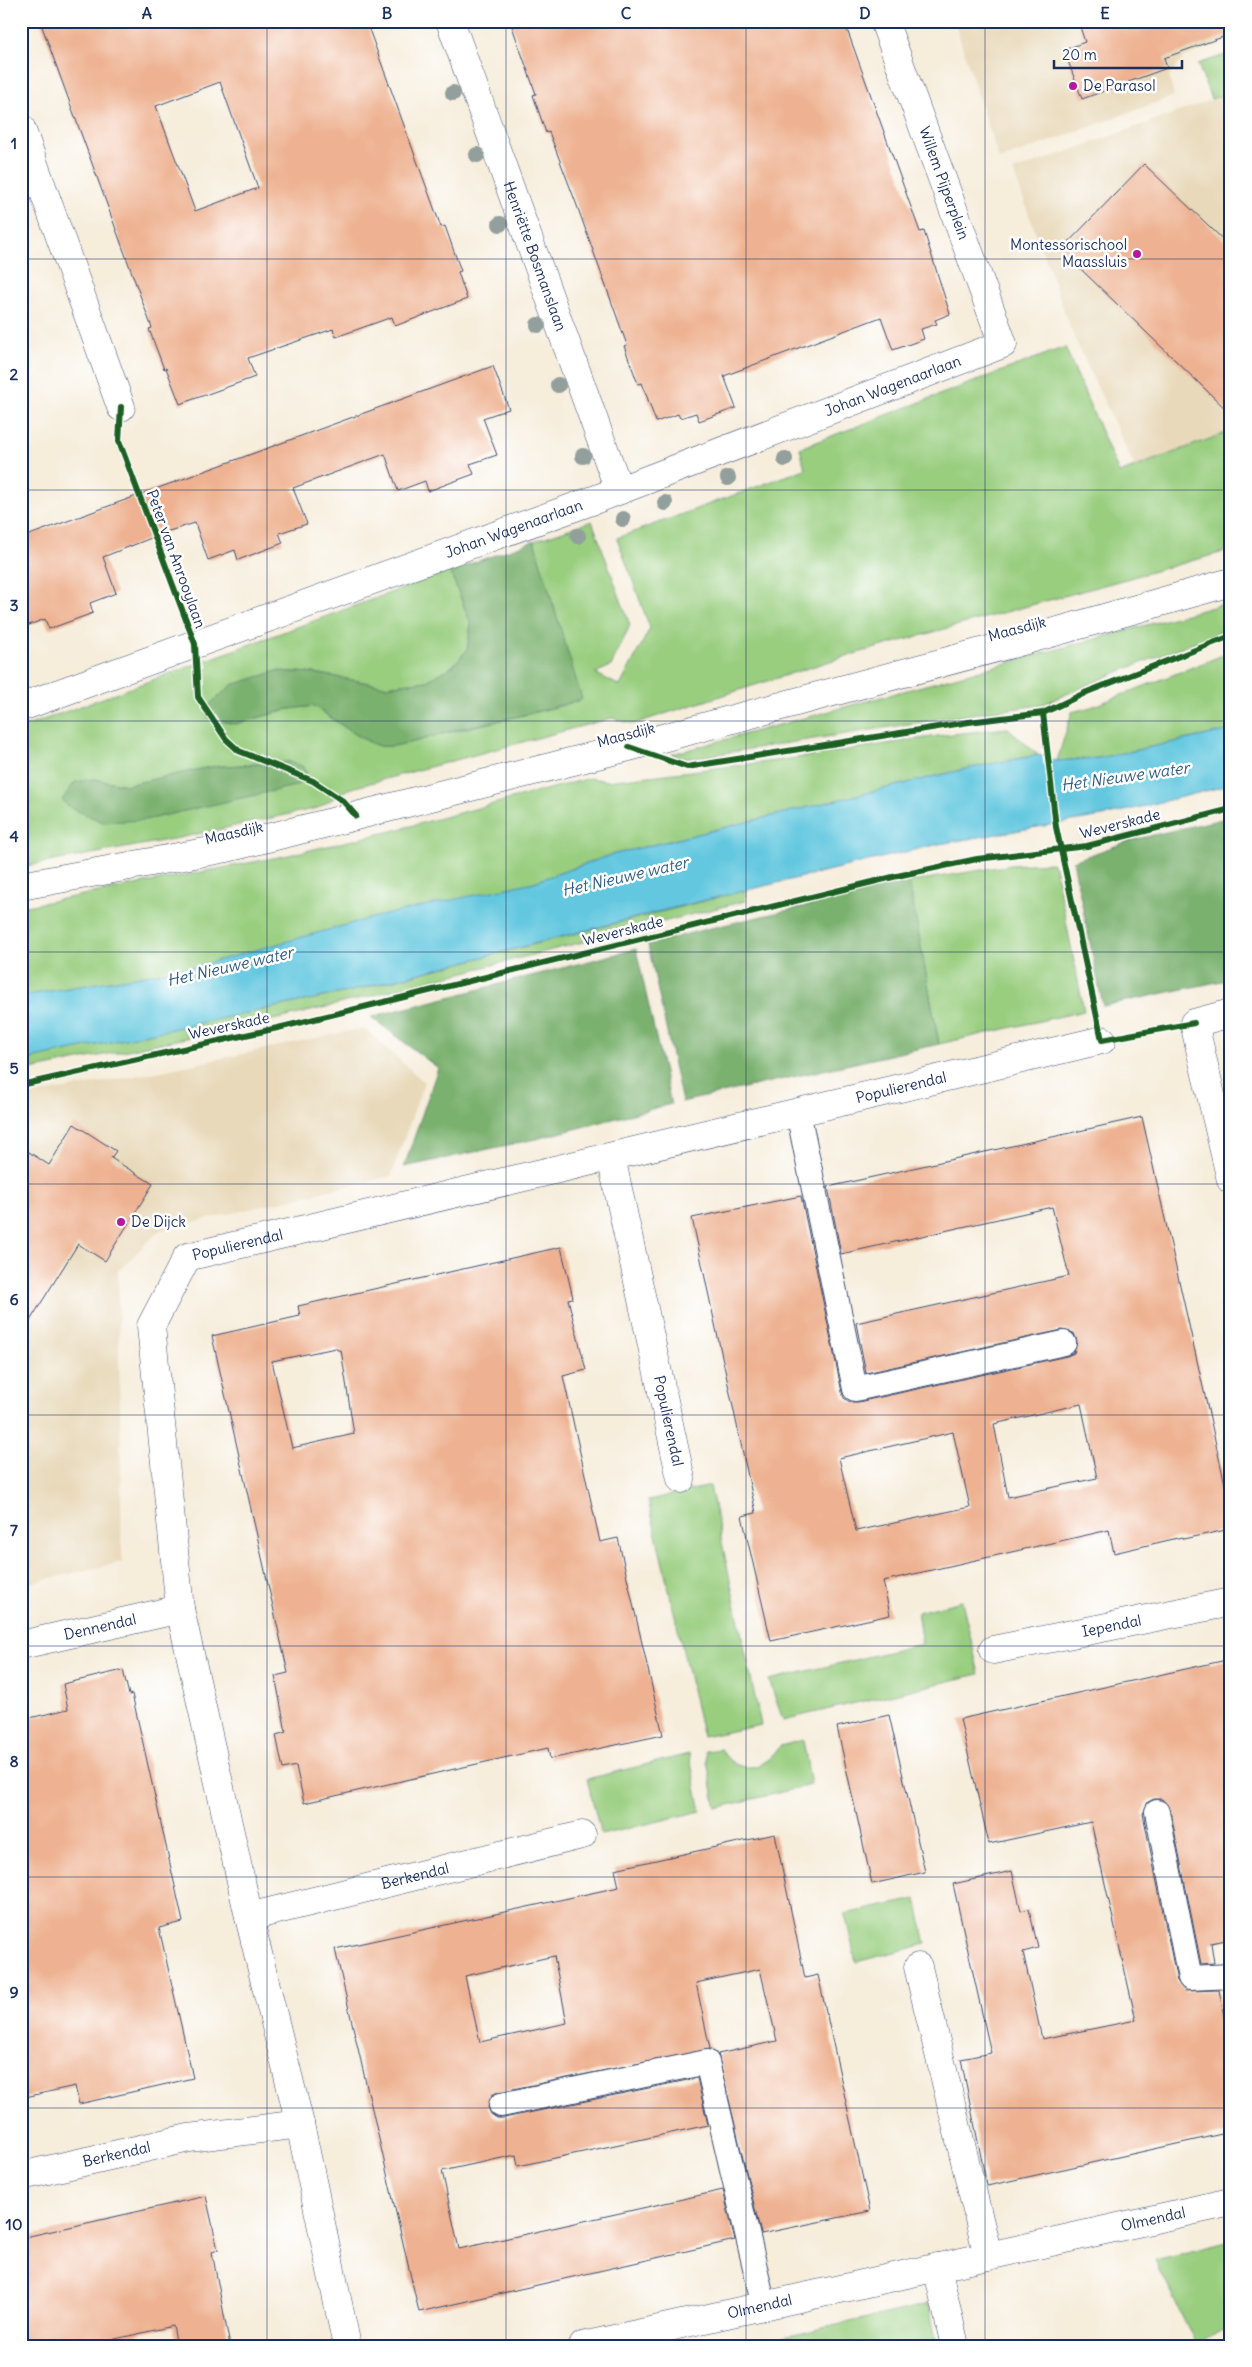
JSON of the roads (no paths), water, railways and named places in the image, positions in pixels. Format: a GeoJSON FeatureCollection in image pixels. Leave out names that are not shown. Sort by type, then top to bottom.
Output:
{"type":"FeatureCollection","features":[{"type":"Feature","properties":{"kind":"street","name":"Henriëtte Bosmanslaan"},"geometry":{"type":"LineString","coordinates":[[450,21],[618,490]]}},
{"type":"Feature","properties":{"kind":"street","name":"Willem Pijperplein"},"geometry":{"type":"LineString","coordinates":[[884,21],[1003,344]]}},
{"type":"Feature","properties":{"kind":"street"},"geometry":{"type":"LineString","coordinates":[[21,128],[122,407]]}},
{"type":"Feature","properties":{"kind":"street","name":"Johan Wagenaarlaan"},"geometry":{"type":"LineString","coordinates":[[21,707],[618,490],[1003,344]]}},
{"type":"Feature","properties":{"kind":"street","name":"Maasdijk"},"geometry":{"type":"LineString","coordinates":[[21,886],[227,848],[356,816],[648,742],[1020,642],[1231,582]]}},
{"type":"Feature","properties":{"kind":"street"},"geometry":{"type":"LineString","coordinates":[[1231,1013],[1194,1023],[1231,1180]]}},
{"type":"Feature","properties":{"kind":"street","name":"Populierendal"},"geometry":{"type":"LineString","coordinates":[[180,1609],[151,1326],[187,1257],[1102,1040]]}},
{"type":"Feature","properties":{"kind":"street","name":"Populierendal"},"geometry":{"type":"LineString","coordinates":[[611,1157],[681,1479]]}},
{"type":"Feature","properties":{"kind":"street","name":"Iependal"},"geometry":{"type":"LineString","coordinates":[[993,1650],[1231,1602]]}},
{"type":"Feature","properties":{"kind":"street"},"geometry":{"type":"LineString","coordinates":[[180,1609],[249,1917],[300,2124],[347,2346]]}},
{"type":"Feature","properties":{"kind":"street","name":"Dennendal"},"geometry":{"type":"LineString","coordinates":[[21,1645],[180,1609]]}},
{"type":"Feature","properties":{"kind":"street","name":"Berkendal"},"geometry":{"type":"LineString","coordinates":[[249,1917],[582,1835]]}},
{"type":"Feature","properties":{"kind":"street"},"geometry":{"type":"LineString","coordinates":[[918,1967],[988,2256]]}},
{"type":"Feature","properties":{"kind":"street","name":"Berkendal"},"geometry":{"type":"LineString","coordinates":[[21,2176],[189,2138],[300,2124]]}},
{"type":"Feature","properties":{"kind":"street","name":"Olmendal"},"geometry":{"type":"LineString","coordinates":[[584,2346],[1231,2202]]}},
{"type":"Feature","properties":{"kind":"street"},"geometry":{"type":"LineString","coordinates":[[937,2267],[955,2346]]}},
{"type":"Feature","properties":{"kind":"lane"},"geometry":{"type":"LineString","coordinates":[[798,1112],[856,1389],[1064,1343]]}},
{"type":"Feature","properties":{"kind":"lane"},"geometry":{"type":"LineString","coordinates":[[1157,1812],[1190,1978],[1231,1976]]}},
{"type":"Feature","properties":{"kind":"lane"},"geometry":{"type":"LineString","coordinates":[[500,2105],[706,2062],[764,2306]]}},
{"type":"Feature","properties":{"kind":"water","name":"Het Nieuwe water"},"geometry":{"type":"Polygon","coordinates":[[[1231,730],[1231,784],[1218,788],[1108,815],[939,844],[673,908],[351,991],[21,1061],[21,996],[194,967],[371,918],[534,882],[611,855],[965,769],[1038,755],[1057,761],[1099,758],[1231,730]]]}},
{"type":"Feature","properties":{"kind":"place","name":"De Parasol"},"geometry":{"type":"Point","coordinates":[1073,86]}},
{"type":"Feature","properties":{"kind":"place","name":"Montessorischool Maassluis"},"geometry":{"type":"Point","coordinates":[1137,254]}},
{"type":"Feature","properties":{"kind":"place","name":"De Dijck"},"geometry":{"type":"Point","coordinates":[121,1222]}}]}
